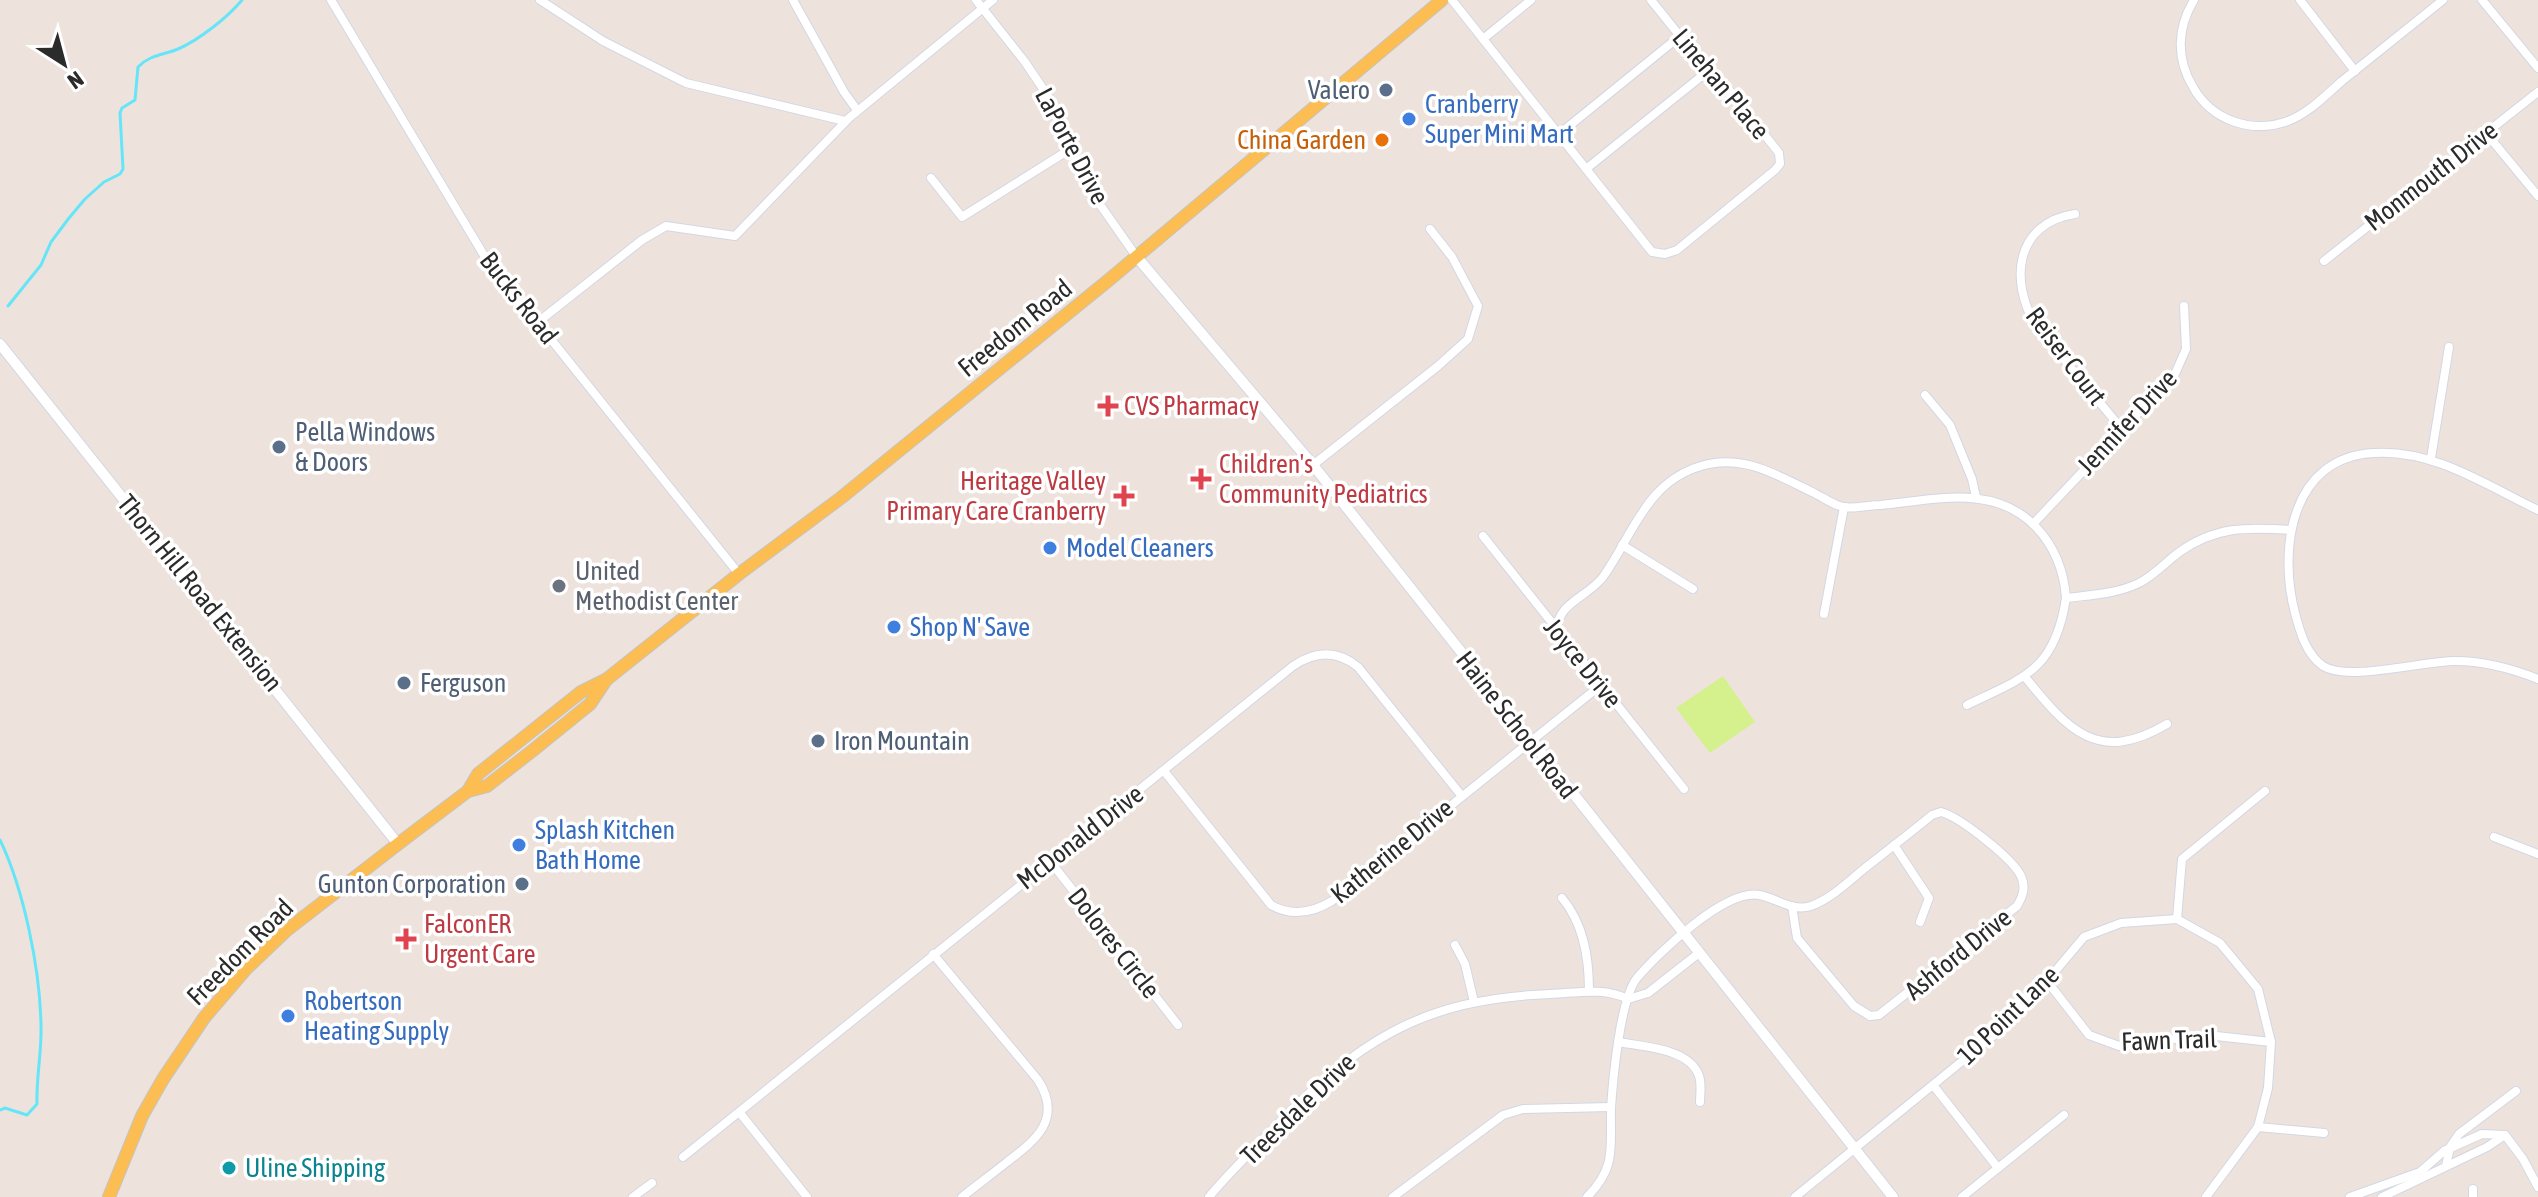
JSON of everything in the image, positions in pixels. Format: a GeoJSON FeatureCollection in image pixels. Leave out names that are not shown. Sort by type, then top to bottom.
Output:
{"type":"FeatureCollection","features":[{"type":"Feature","properties":{"kind":"main road","name":"Freedom Road"},"geometry":{"type":"LineString","coordinates":[[109,1197],[142,1116],[179,1054],[212,1009],[277,939],[468,791],[487,786],[562,728],[590,704],[607,679],[842,497],[1442,0]]}},
{"type":"Feature","properties":{"kind":"street","name":"Bucks Road"},"geometry":{"type":"LineString","coordinates":[[331,0],[485,257],[739,574]]}},
{"type":"Feature","properties":{"kind":"street"},"geometry":{"type":"LineString","coordinates":[[540,0],[603,41],[686,83],[845,121]]}},
{"type":"Feature","properties":{"kind":"street"},"geometry":{"type":"LineString","coordinates":[[793,0],[857,110]]}},
{"type":"Feature","properties":{"kind":"street","name":"LaPorte Drive"},"geometry":{"type":"LineString","coordinates":[[976,0],[1025,62],[1056,108],[1078,165],[1101,206],[1136,256]]}},
{"type":"Feature","properties":{"kind":"street"},"geometry":{"type":"LineString","coordinates":[[538,322],[642,240],[666,226],[735,236],[857,110],[993,0]]}},
{"type":"Feature","properties":{"kind":"street"},"geometry":{"type":"LineString","coordinates":[[1452,0],[1586,169],[1708,71]]}},
{"type":"Feature","properties":{"kind":"street"},"geometry":{"type":"LineString","coordinates":[[1483,39],[1531,0]]}},
{"type":"Feature","properties":{"kind":"street","name":"Linehan Place"},"geometry":{"type":"LineString","coordinates":[[1586,169],[1652,252],[1665,254],[1677,250],[1780,164],[1779,153],[1651,0]]}},
{"type":"Feature","properties":{"kind":"street"},"geometry":{"type":"LineString","coordinates":[[2194,0],[2181,31],[2181,55],[2194,91],[2210,109],[2224,118],[2263,126],[2301,115],[2443,0]]}},
{"type":"Feature","properties":{"kind":"street"},"geometry":{"type":"LineString","coordinates":[[2300,0],[2355,71]]}},
{"type":"Feature","properties":{"kind":"street"},"geometry":{"type":"LineString","coordinates":[[2482,0],[2538,68]]}},
{"type":"Feature","properties":{"kind":"street"},"geometry":{"type":"LineString","coordinates":[[1558,135],[1680,36]]}},
{"type":"Feature","properties":{"kind":"street","name":"Monmouth Drive"},"geometry":{"type":"LineString","coordinates":[[2324,261],[2538,92]]}},
{"type":"Feature","properties":{"kind":"street"},"geometry":{"type":"LineString","coordinates":[[2486,133],[2538,196]]}},
{"type":"Feature","properties":{"kind":"street"},"geometry":{"type":"LineString","coordinates":[[931,178],[962,217],[1072,148]]}},
{"type":"Feature","properties":{"kind":"street","name":"Reiser Court"},"geometry":{"type":"LineString","coordinates":[[2075,214],[2052,221],[2032,238],[2019,270],[2020,288],[2026,309],[2036,326],[2121,428]]}},
{"type":"Feature","properties":{"kind":"street"},"geometry":{"type":"LineString","coordinates":[[1313,465],[1468,339],[1478,306],[1452,257],[1430,229]]}},
{"type":"Feature","properties":{"kind":"street","name":"Haine School Road"},"geometry":{"type":"LineString","coordinates":[[1136,256],[1313,465],[1893,1197]]}},
{"type":"Feature","properties":{"kind":"street","name":"Jennifer Drive"},"geometry":{"type":"LineString","coordinates":[[2033,524],[2121,428],[2152,400],[2183,361],[2188,338],[2184,306]]}},
{"type":"Feature","properties":{"kind":"street","name":"Thorn Hill Road Extension"},"geometry":{"type":"LineString","coordinates":[[0,344],[398,844]]}},
{"type":"Feature","properties":{"kind":"street"},"geometry":{"type":"LineString","coordinates":[[2431,458],[2449,347]]}},
{"type":"Feature","properties":{"kind":"street"},"geometry":{"type":"LineString","coordinates":[[1925,395],[1950,425],[1976,497]]}},
{"type":"Feature","properties":{"kind":"street"},"geometry":{"type":"LineString","coordinates":[[2538,510],[2431,458],[2373,453],[2352,456],[2335,463],[2315,479],[2301,497],[2291,530],[2289,580],[2292,603],[2306,646],[2324,667],[2351,673],[2408,665],[2475,662],[2538,679]]}},
{"type":"Feature","properties":{"kind":"street"},"geometry":{"type":"LineString","coordinates":[[1557,630],[1560,613],[1599,581],[1642,510],[1663,486],[1687,471],[1717,462],[1761,468],[1844,507],[1976,497],[2000,502],[2033,524],[2053,551],[2064,580],[2066,598],[2059,631],[2042,661],[2025,677],[1967,705]]}},
{"type":"Feature","properties":{"kind":"street"},"geometry":{"type":"LineString","coordinates":[[1824,614],[1844,507]]}},
{"type":"Feature","properties":{"kind":"street"},"geometry":{"type":"LineString","coordinates":[[2066,598],[2123,590],[2136,585],[2183,549],[2212,535],[2246,527],[2291,530]]}},
{"type":"Feature","properties":{"kind":"street","name":"Joyce Drive"},"geometry":{"type":"LineString","coordinates":[[1483,536],[1684,789]]}},
{"type":"Feature","properties":{"kind":"street"},"geometry":{"type":"LineString","coordinates":[[1622,545],[1693,589]]}},
{"type":"Feature","properties":{"kind":"street","name":"McDonald Drive"},"geometry":{"type":"LineString","coordinates":[[683,1157],[1301,661],[1318,655],[1335,654],[1352,662],[1368,677],[1461,795]]}},
{"type":"Feature","properties":{"kind":"street"},"geometry":{"type":"LineString","coordinates":[[2025,677],[2050,707],[2085,736],[2105,742],[2134,741],[2167,724]]}},
{"type":"Feature","properties":{"kind":"street","name":"Katherine Drive"},"geometry":{"type":"LineString","coordinates":[[1164,771],[1271,905],[1292,913],[1316,910],[1332,901],[1601,685]]}},
{"type":"Feature","properties":{"kind":"street"},"geometry":{"type":"LineString","coordinates":[[2206,1197],[2258,1127],[2268,1088],[2271,1042],[2258,989],[2220,943],[2177,919],[2182,859],[2265,791]]}},
{"type":"Feature","properties":{"kind":"street","name":"Ashford Drive"},"geometry":{"type":"LineString","coordinates":[[1941,812],[1949,814],[2012,863],[2024,886],[2023,897],[2017,906],[1889,1010],[1870,1016],[1854,1006],[1797,938],[1792,906],[1807,907],[1832,895],[1932,815],[1941,812]]}},
{"type":"Feature","properties":{"kind":"street"},"geometry":{"type":"LineString","coordinates":[[2494,837],[2538,854]]}},
{"type":"Feature","properties":{"kind":"street"},"geometry":{"type":"LineString","coordinates":[[1894,845],[1929,898],[1920,922]]}},
{"type":"Feature","properties":{"kind":"street","name":"Dolores Circle"},"geometry":{"type":"LineString","coordinates":[[1050,861],[1178,1025]]}},
{"type":"Feature","properties":{"kind":"street"},"geometry":{"type":"LineString","coordinates":[[1587,1197],[1609,1167],[1612,1153],[1611,1107],[1623,1009],[1635,980],[1683,934],[1736,896],[1760,895],[1792,906]]}},
{"type":"Feature","properties":{"kind":"street"},"geometry":{"type":"LineString","coordinates":[[1562,898],[1576,916],[1580,928],[1589,972],[1589,991]]}},
{"type":"Feature","properties":{"kind":"street","name":"10 Point Lane"},"geometry":{"type":"LineString","coordinates":[[1795,1197],[1993,1036],[2047,981],[2084,937],[2121,923],[2177,919]]}},
{"type":"Feature","properties":{"kind":"street"},"geometry":{"type":"LineString","coordinates":[[1455,945],[1465,964],[1474,1002]]}},
{"type":"Feature","properties":{"kind":"street"},"geometry":{"type":"LineString","coordinates":[[1628,999],[1648,993],[1699,953]]}},
{"type":"Feature","properties":{"kind":"street"},"geometry":{"type":"LineString","coordinates":[[933,954],[1038,1080],[1047,1104],[1043,1129],[1031,1144],[962,1197]]}},
{"type":"Feature","properties":{"kind":"street","name":"Fawn Trail"},"geometry":{"type":"LineString","coordinates":[[2047,981],[2089,1035],[2119,1046],[2207,1035],[2271,1042]]}},
{"type":"Feature","properties":{"kind":"street","name":"Treesdale Drive"},"geometry":{"type":"LineString","coordinates":[[1209,1197],[1312,1089],[1354,1054],[1411,1022],[1474,1002],[1589,991],[1607,991],[1628,999]]}},
{"type":"Feature","properties":{"kind":"street"},"geometry":{"type":"LineString","coordinates":[[1619,1042],[1666,1051],[1687,1062],[1699,1076],[1700,1102]]}},
{"type":"Feature","properties":{"kind":"street"},"geometry":{"type":"LineString","coordinates":[[1933,1085],[1998,1168]]}},
{"type":"Feature","properties":{"kind":"street"},"geometry":{"type":"LineString","coordinates":[[2446,1166],[2450,1147],[2465,1128],[2516,1091]]}},
{"type":"Feature","properties":{"kind":"street"},"geometry":{"type":"LineString","coordinates":[[1393,1197],[1503,1115],[1523,1109],[1611,1107]]}},
{"type":"Feature","properties":{"kind":"street"},"geometry":{"type":"LineString","coordinates":[[740,1113],[807,1197]]}},
{"type":"Feature","properties":{"kind":"street"},"geometry":{"type":"LineString","coordinates":[[1962,1197],[2064,1115]]}},
{"type":"Feature","properties":{"kind":"street"},"geometry":{"type":"LineString","coordinates":[[2258,1127],[2324,1133]]}},
{"type":"Feature","properties":{"kind":"street"},"geometry":{"type":"LineString","coordinates":[[2350,1197],[2420,1172],[2450,1147],[2482,1134],[2505,1135]]}},
{"type":"Feature","properties":{"kind":"street"},"geometry":{"type":"LineString","coordinates":[[2382,1197],[2487,1147],[2505,1135]]}},
{"type":"Feature","properties":{"kind":"street"},"geometry":{"type":"LineString","coordinates":[[2505,1135],[2538,1187]]}},
{"type":"Feature","properties":{"kind":"street"},"geometry":{"type":"LineString","coordinates":[[633,1197],[652,1183]]}},
{"type":"Feature","properties":{"kind":"green space"},"geometry":{"type":"Polygon","coordinates":[[[1723,676],[1755,722],[1710,753],[1676,708],[1723,676]]]}},
{"type":"Feature","properties":{"kind":"waterway"},"geometry":{"type":"LineString","coordinates":[[8,306],[41,265],[51,242],[69,218],[85,199],[123,169],[120,113],[122,108],[135,100],[138,67],[195,40],[242,0]]}},
{"type":"Feature","properties":{"kind":"waterway"},"geometry":{"type":"LineString","coordinates":[[0,840],[9,860],[29,930],[38,980],[41,1035],[37,1104],[27,1115],[5,1108],[0,1110]]}},
{"type":"Feature","properties":{"kind":"place","name":"Valero"},"geometry":{"type":"Point","coordinates":[1386,90]}},
{"type":"Feature","properties":{"kind":"place","name":"Cranberry Super Mini Mart"},"geometry":{"type":"Point","coordinates":[1409,119]}},
{"type":"Feature","properties":{"kind":"place","name":"China Garden"},"geometry":{"type":"Point","coordinates":[1382,140]}},
{"type":"Feature","properties":{"kind":"place","name":"CVS Pharmacy"},"geometry":{"type":"Point","coordinates":[1108,406]}},
{"type":"Feature","properties":{"kind":"place","name":"Pella Windows & Doors"},"geometry":{"type":"Point","coordinates":[279,447]}},
{"type":"Feature","properties":{"kind":"place","name":"Children's Community Pediatrics"},"geometry":{"type":"Point","coordinates":[1201,479]}},
{"type":"Feature","properties":{"kind":"place","name":"Heritage Valley Primary Care Cranberry"},"geometry":{"type":"Point","coordinates":[1124,496]}},
{"type":"Feature","properties":{"kind":"place","name":"Model Cleaners"},"geometry":{"type":"Point","coordinates":[1050,548]}},
{"type":"Feature","properties":{"kind":"place","name":"United Methodist Center"},"geometry":{"type":"Point","coordinates":[559,586]}},
{"type":"Feature","properties":{"kind":"place","name":"Shop N' Save"},"geometry":{"type":"Point","coordinates":[894,627]}},
{"type":"Feature","properties":{"kind":"place","name":"Ferguson"},"geometry":{"type":"Point","coordinates":[404,683]}},
{"type":"Feature","properties":{"kind":"place","name":"Iron Mountain"},"geometry":{"type":"Point","coordinates":[818,741]}},
{"type":"Feature","properties":{"kind":"place","name":"Splash Kitchen Bath Home"},"geometry":{"type":"Point","coordinates":[519,845]}},
{"type":"Feature","properties":{"kind":"place","name":"Gunton Corporation"},"geometry":{"type":"Point","coordinates":[522,884]}},
{"type":"Feature","properties":{"kind":"place","name":"FalconER Urgent Care"},"geometry":{"type":"Point","coordinates":[406,939]}},
{"type":"Feature","properties":{"kind":"place","name":"Robertson Heating Supply"},"geometry":{"type":"Point","coordinates":[288,1016]}},
{"type":"Feature","properties":{"kind":"place","name":"Uline Shipping"},"geometry":{"type":"Point","coordinates":[229,1168]}}]}
